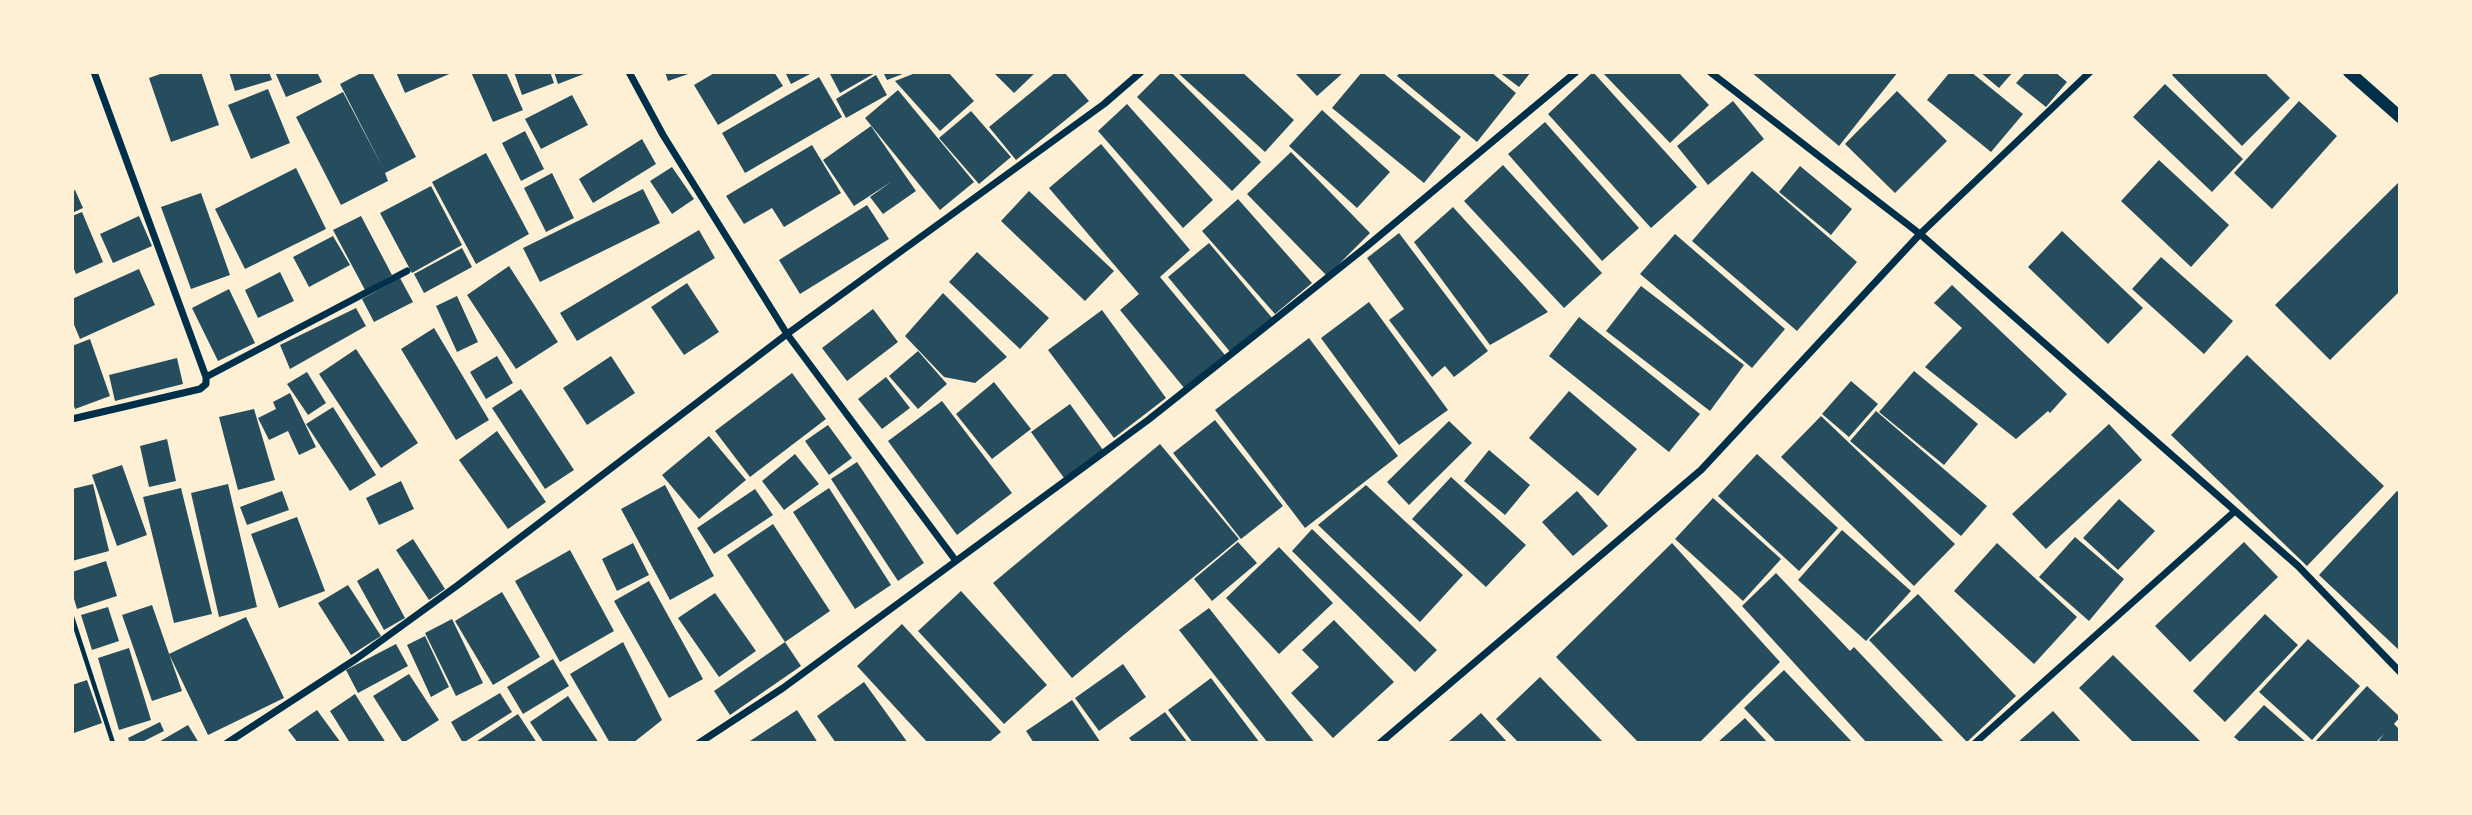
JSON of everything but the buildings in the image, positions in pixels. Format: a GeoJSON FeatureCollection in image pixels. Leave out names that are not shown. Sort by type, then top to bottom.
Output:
{"type":"FeatureCollection","features":[{"type":"Feature","properties":{"kind":"street"},"geometry":{"type":"LineString","coordinates":[[72,419],[200,390],[206,384],[206,377],[94,72]]}},
{"type":"Feature","properties":{"kind":"street"},"geometry":{"type":"LineString","coordinates":[[629,72],[663,135],[787,334],[956,561]]}},
{"type":"Feature","properties":{"kind":"street"},"geometry":{"type":"LineString","coordinates":[[227,743],[356,659],[446,593],[787,334],[1104,103],[1141,72]]}},
{"type":"Feature","properties":{"kind":"street"},"geometry":{"type":"LineString","coordinates":[[699,743],[783,688],[1148,420],[1447,182],[1576,72]]}},
{"type":"Feature","properties":{"kind":"street"},"geometry":{"type":"LineString","coordinates":[[1710,72],[1920,234],[2298,566],[2400,672]]}},
{"type":"Feature","properties":{"kind":"street"},"geometry":{"type":"LineString","coordinates":[[1380,743],[1701,470],[1920,234],[2090,72]]}},
{"type":"Feature","properties":{"kind":"street"},"geometry":{"type":"LineString","coordinates":[[2349,72],[2400,117]]}},
{"type":"Feature","properties":{"kind":"street"},"geometry":{"type":"LineString","coordinates":[[206,377],[407,271]]}},
{"type":"Feature","properties":{"kind":"street"},"geometry":{"type":"LineString","coordinates":[[1975,743],[2235,511]]}},
{"type":"Feature","properties":{"kind":"path"},"geometry":{"type":"LineString","coordinates":[[72,617],[113,743]]}}]}
